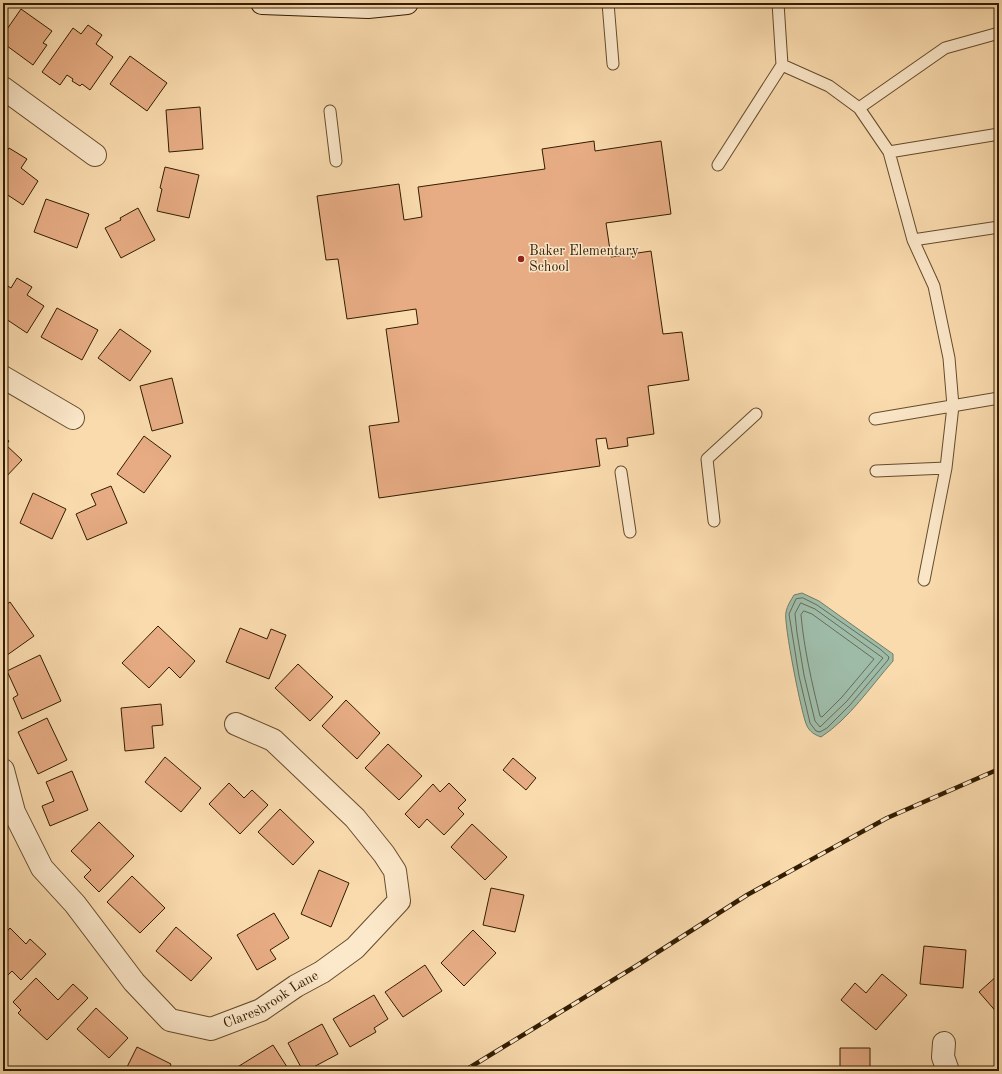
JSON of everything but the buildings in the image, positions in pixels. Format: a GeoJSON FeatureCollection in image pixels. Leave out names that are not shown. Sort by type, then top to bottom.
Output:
{"type":"FeatureCollection","features":[{"type":"Feature","properties":{"kind":"street"},"geometry":{"type":"LineString","coordinates":[[262,3],[368,7],[407,3]]}},
{"type":"Feature","properties":{"kind":"street"},"geometry":{"type":"LineString","coordinates":[[3,88],[95,155]]}},
{"type":"Feature","properties":{"kind":"street"},"geometry":{"type":"LineString","coordinates":[[3,377],[73,418]]}},
{"type":"Feature","properties":{"kind":"street","name":"Claresbrook Lane"},"geometry":{"type":"LineString","coordinates":[[3,770],[14,812],[42,868],[75,904],[134,982],[170,1020],[211,1029],[261,1010],[296,986],[322,972],[354,948],[399,901],[395,871],[384,854],[355,818],[273,740],[236,724]]}},
{"type":"Feature","properties":{"kind":"street"},"geometry":{"type":"LineString","coordinates":[[944,1043],[943,1057],[948,1071]]}},
{"type":"Feature","properties":{"kind":"lane"},"geometry":{"type":"LineString","coordinates":[[608,3],[613,64]]}},
{"type":"Feature","properties":{"kind":"lane"},"geometry":{"type":"LineString","coordinates":[[718,165],[782,65],[778,3]]}},
{"type":"Feature","properties":{"kind":"lane"},"geometry":{"type":"LineString","coordinates":[[859,108],[945,48],[999,33]]}},
{"type":"Feature","properties":{"kind":"lane"},"geometry":{"type":"LineString","coordinates":[[782,65],[829,86],[859,108],[889,152],[913,240],[934,286],[949,358],[953,406],[946,468],[924,580]]}},
{"type":"Feature","properties":{"kind":"lane"},"geometry":{"type":"LineString","coordinates":[[330,111],[336,161]]}},
{"type":"Feature","properties":{"kind":"lane"},"geometry":{"type":"LineString","coordinates":[[889,152],[999,134]]}},
{"type":"Feature","properties":{"kind":"lane"},"geometry":{"type":"LineString","coordinates":[[913,240],[999,227]]}},
{"type":"Feature","properties":{"kind":"lane"},"geometry":{"type":"LineString","coordinates":[[875,419],[999,398]]}},
{"type":"Feature","properties":{"kind":"lane"},"geometry":{"type":"LineString","coordinates":[[714,521],[707,459],[756,414]]}},
{"type":"Feature","properties":{"kind":"lane"},"geometry":{"type":"LineString","coordinates":[[876,471],[946,468]]}},
{"type":"Feature","properties":{"kind":"lane"},"geometry":{"type":"LineString","coordinates":[[621,472],[630,532]]}},
{"type":"Feature","properties":{"kind":"water"},"geometry":{"type":"Polygon","coordinates":[[[802,593],[819,601],[893,654],[893,661],[859,702],[841,721],[821,737],[815,734],[807,726],[801,706],[787,632],[787,608],[794,595],[802,593]]]}},
{"type":"Feature","properties":{"kind":"railway"},"geometry":{"type":"LineString","coordinates":[[464,1071],[636,966],[747,895],[887,818],[999,769]]}},
{"type":"Feature","properties":{"kind":"place","name":"Baker Elementary School"},"geometry":{"type":"Point","coordinates":[521,259]}}]}
